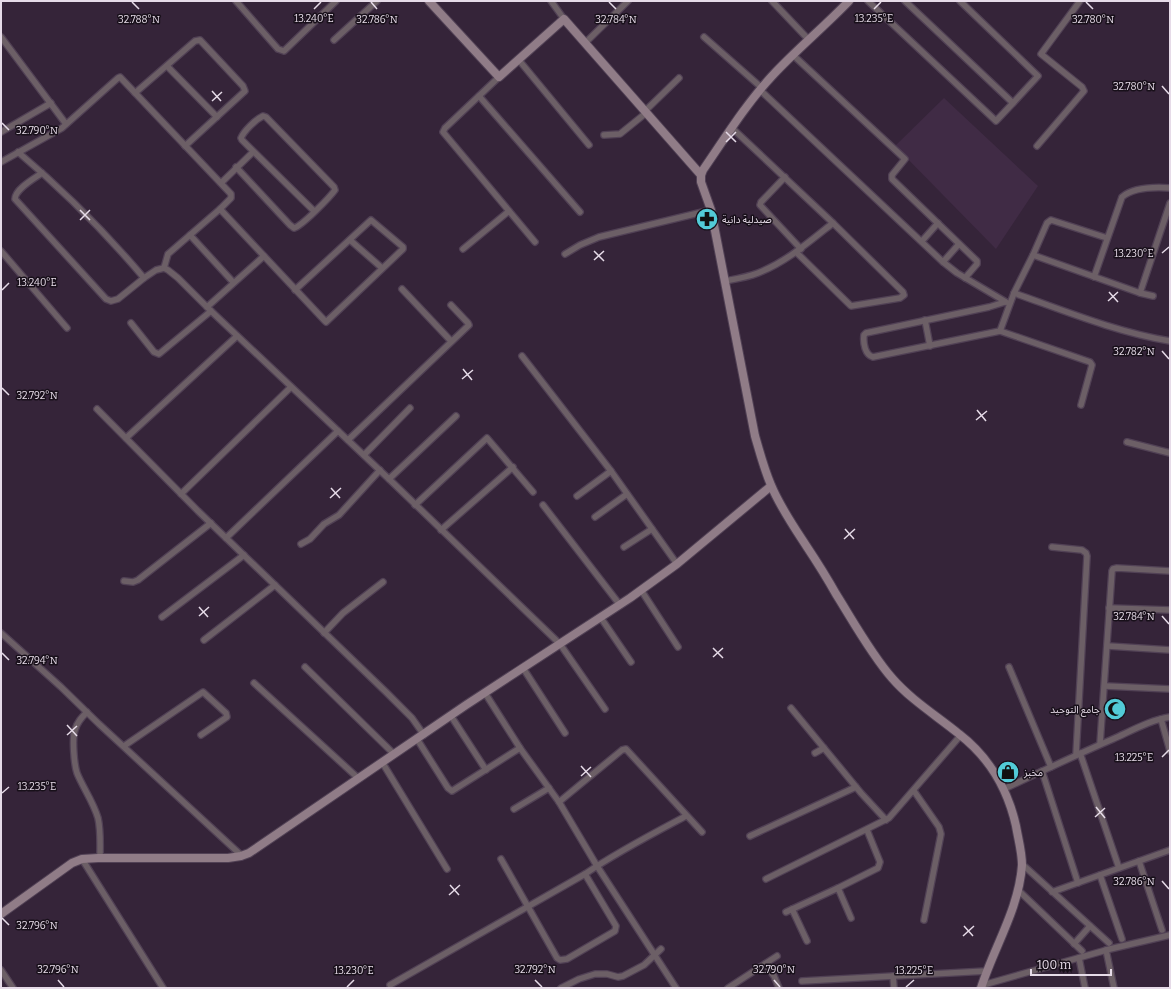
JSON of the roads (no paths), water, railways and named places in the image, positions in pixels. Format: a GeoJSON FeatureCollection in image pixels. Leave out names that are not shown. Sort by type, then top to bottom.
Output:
{"type":"FeatureCollection","features":[{"type":"Feature","properties":{"kind":"street"},"geometry":{"type":"LineString","coordinates":[[236,1],[278,49],[284,51],[336,1]]}},
{"type":"Feature","properties":{"kind":"street"},"geometry":{"type":"LineString","coordinates":[[334,40],[378,1]]}},
{"type":"Feature","properties":{"kind":"street"},"geometry":{"type":"LineString","coordinates":[[429,1],[499,77]]}},
{"type":"Feature","properties":{"kind":"street"},"geometry":{"type":"LineString","coordinates":[[551,1],[564,19],[701,175]]}},
{"type":"Feature","properties":{"kind":"street"},"geometry":{"type":"LineString","coordinates":[[585,43],[628,1]]}},
{"type":"Feature","properties":{"kind":"street"},"geometry":{"type":"LineString","coordinates":[[772,1],[808,40]]}},
{"type":"Feature","properties":{"kind":"street"},"geometry":{"type":"LineString","coordinates":[[848,1],[761,89],[745,109],[703,170],[701,182],[711,210],[755,436],[762,462],[771,486],[790,521],[882,666],[906,692],[961,735],[978,751],[997,776],[1004,789],[1014,817],[1022,864],[1018,890],[1009,921],[982,986]]}},
{"type":"Feature","properties":{"kind":"street"},"geometry":{"type":"LineString","coordinates":[[868,1],[996,121],[1038,76],[960,1]]}},
{"type":"Feature","properties":{"kind":"street"},"geometry":{"type":"LineString","coordinates":[[905,1],[1013,103]]}},
{"type":"Feature","properties":{"kind":"street"},"geometry":{"type":"LineString","coordinates":[[1037,146],[1084,91],[1082,87],[1041,54],[1080,1]]}},
{"type":"Feature","properties":{"kind":"street"},"geometry":{"type":"LineString","coordinates":[[535,242],[443,132],[445,128],[499,77],[564,19]]}},
{"type":"Feature","properties":{"kind":"street"},"geometry":{"type":"LineString","coordinates":[[1,37],[66,124]]}},
{"type":"Feature","properties":{"kind":"street"},"geometry":{"type":"LineString","coordinates":[[704,37],[761,89],[943,262],[957,273],[1007,303]]}},
{"type":"Feature","properties":{"kind":"street"},"geometry":{"type":"LineString","coordinates":[[135,93],[195,41],[200,40],[245,90],[244,93],[185,146]]}},
{"type":"Feature","properties":{"kind":"street"},"geometry":{"type":"LineString","coordinates":[[793,55],[905,159],[892,175],[892,179],[977,262],[965,278]]}},
{"type":"Feature","properties":{"kind":"street"},"geometry":{"type":"LineString","coordinates":[[518,60],[589,145]]}},
{"type":"Feature","properties":{"kind":"street"},"geometry":{"type":"LineString","coordinates":[[167,66],[217,117]]}},
{"type":"Feature","properties":{"kind":"street"},"geometry":{"type":"LineString","coordinates":[[1,162],[66,124],[118,78],[122,79],[232,196],[220,209],[168,254],[164,268]]}},
{"type":"Feature","properties":{"kind":"street"},"geometry":{"type":"LineString","coordinates":[[604,134],[620,134],[645,112],[679,78]]}},
{"type":"Feature","properties":{"kind":"street"},"geometry":{"type":"LineString","coordinates":[[479,96],[580,212]]}},
{"type":"Feature","properties":{"kind":"street"},"geometry":{"type":"LineString","coordinates":[[1,132],[51,103]]}},
{"type":"Feature","properties":{"kind":"street"},"geometry":{"type":"LineString","coordinates":[[236,168],[294,228],[298,226],[314,211],[335,190],[334,187],[264,116],[259,118],[241,138],[253,152],[314,211]]}},
{"type":"Feature","properties":{"kind":"street"},"geometry":{"type":"LineString","coordinates":[[732,128],[785,177],[833,223],[903,292],[903,297],[851,306],[798,250],[760,205],[761,202],[785,177]]}},
{"type":"Feature","properties":{"kind":"street"},"geometry":{"type":"LineString","coordinates":[[18,152],[42,173],[100,230],[144,278]]}},
{"type":"Feature","properties":{"kind":"street"},"geometry":{"type":"LineString","coordinates":[[220,183],[253,152]]}},
{"type":"Feature","properties":{"kind":"street"},"geometry":{"type":"LineString","coordinates":[[42,173],[19,191],[15,195],[15,199],[106,299],[112,301],[118,299],[156,270],[164,268],[178,278],[560,644],[605,709]]}},
{"type":"Feature","properties":{"kind":"street"},"geometry":{"type":"LineString","coordinates":[[1094,277],[1120,200],[1124,195],[1148,188],[1170,188]]}},
{"type":"Feature","properties":{"kind":"street"},"geometry":{"type":"LineString","coordinates":[[1140,293],[1170,203]]}},
{"type":"Feature","properties":{"kind":"street"},"geometry":{"type":"LineString","coordinates":[[220,209],[326,322],[403,249],[402,246],[371,220],[296,290]]}},
{"type":"Feature","properties":{"kind":"street"},"geometry":{"type":"LineString","coordinates":[[565,254],[580,245],[599,237],[711,210]]}},
{"type":"Feature","properties":{"kind":"street"},"geometry":{"type":"LineString","coordinates":[[463,249],[509,211]]}},
{"type":"Feature","properties":{"kind":"street"},"geometry":{"type":"LineString","coordinates":[[1000,331],[1007,303],[1014,293],[1033,255],[1047,223],[1051,220],[1107,238]]}},
{"type":"Feature","properties":{"kind":"street"},"geometry":{"type":"LineString","coordinates":[[725,281],[757,273],[774,265],[798,250],[833,223]]}},
{"type":"Feature","properties":{"kind":"street"},"geometry":{"type":"LineString","coordinates":[[922,241],[938,224]]}},
{"type":"Feature","properties":{"kind":"street"},"geometry":{"type":"LineString","coordinates":[[190,235],[233,282]]}},
{"type":"Feature","properties":{"kind":"street"},"geometry":{"type":"LineString","coordinates":[[350,240],[382,268]]}},
{"type":"Feature","properties":{"kind":"street"},"geometry":{"type":"LineString","coordinates":[[943,262],[959,244]]}},
{"type":"Feature","properties":{"kind":"street"},"geometry":{"type":"LineString","coordinates":[[1,251],[66,328]]}},
{"type":"Feature","properties":{"kind":"street"},"geometry":{"type":"LineString","coordinates":[[1033,255],[1140,293],[1153,296]]}},
{"type":"Feature","properties":{"kind":"street"},"geometry":{"type":"LineString","coordinates":[[131,323],[154,352],[159,354],[209,309],[233,282],[264,256]]}},
{"type":"Feature","properties":{"kind":"street"},"geometry":{"type":"LineString","coordinates":[[402,289],[451,342]]}},
{"type":"Feature","properties":{"kind":"street"},"geometry":{"type":"LineString","coordinates":[[1014,293],[1096,322],[1139,335],[1170,341]]}},
{"type":"Feature","properties":{"kind":"street"},"geometry":{"type":"LineString","coordinates":[[1007,303],[865,334],[863,338],[866,352],[873,357],[1000,331],[1089,361],[1092,365],[1081,405]]}},
{"type":"Feature","properties":{"kind":"street"},"geometry":{"type":"LineString","coordinates":[[348,440],[469,325],[451,305]]}},
{"type":"Feature","properties":{"kind":"street"},"geometry":{"type":"LineString","coordinates":[[925,320],[930,346]]}},
{"type":"Feature","properties":{"kind":"street"},"geometry":{"type":"LineString","coordinates":[[126,438],[237,336]]}},
{"type":"Feature","properties":{"kind":"street"},"geometry":{"type":"LineString","coordinates":[[522,356],[611,472],[677,564]]}},
{"type":"Feature","properties":{"kind":"street"},"geometry":{"type":"LineString","coordinates":[[181,494],[291,387]]}},
{"type":"Feature","properties":{"kind":"street"},"geometry":{"type":"LineString","coordinates":[[364,455],[410,408]]}},
{"type":"Feature","properties":{"kind":"street"},"geometry":{"type":"LineString","coordinates":[[97,409],[181,494],[390,696],[412,718],[424,734]]}},
{"type":"Feature","properties":{"kind":"street"},"geometry":{"type":"LineString","coordinates":[[389,479],[456,416]]}},
{"type":"Feature","properties":{"kind":"street"},"geometry":{"type":"LineString","coordinates":[[226,538],[338,431]]}},
{"type":"Feature","properties":{"kind":"street"},"geometry":{"type":"LineString","coordinates":[[415,505],[486,438],[489,438],[533,492]]}},
{"type":"Feature","properties":{"kind":"street"},"geometry":{"type":"LineString","coordinates":[[1128,442],[1170,453]]}},
{"type":"Feature","properties":{"kind":"street"},"geometry":{"type":"LineString","coordinates":[[442,530],[513,467]]}},
{"type":"Feature","properties":{"kind":"street"},"geometry":{"type":"LineString","coordinates":[[301,544],[310,539],[324,524],[339,515],[380,470]]}},
{"type":"Feature","properties":{"kind":"street"},"geometry":{"type":"LineString","coordinates":[[577,496],[611,472]]}},
{"type":"Feature","properties":{"kind":"street"},"geometry":{"type":"LineString","coordinates":[[1,914],[72,863],[82,859],[216,858],[242,856],[254,850],[484,693],[620,605],[677,564],[771,486]]}},
{"type":"Feature","properties":{"kind":"street"},"geometry":{"type":"LineString","coordinates":[[596,517],[627,494]]}},
{"type":"Feature","properties":{"kind":"street"},"geometry":{"type":"LineString","coordinates":[[543,505],[620,605]]}},
{"type":"Feature","properties":{"kind":"street"},"geometry":{"type":"LineString","coordinates":[[124,581],[133,582],[138,580],[211,523]]}},
{"type":"Feature","properties":{"kind":"street"},"geometry":{"type":"LineString","coordinates":[[624,547],[652,529]]}},
{"type":"Feature","properties":{"kind":"street"},"geometry":{"type":"LineString","coordinates":[[1052,547],[1082,550],[1087,556],[1078,754],[1119,868]]}},
{"type":"Feature","properties":{"kind":"street"},"geometry":{"type":"LineString","coordinates":[[162,617],[244,555]]}},
{"type":"Feature","properties":{"kind":"street"},"geometry":{"type":"LineString","coordinates":[[1100,744],[1113,569],[1170,571]]}},
{"type":"Feature","properties":{"kind":"street"},"geometry":{"type":"LineString","coordinates":[[324,633],[343,613],[383,582]]}},
{"type":"Feature","properties":{"kind":"street"},"geometry":{"type":"LineString","coordinates":[[204,640],[275,585]]}},
{"type":"Feature","properties":{"kind":"street"},"geometry":{"type":"LineString","coordinates":[[641,590],[678,647]]}},
{"type":"Feature","properties":{"kind":"street"},"geometry":{"type":"LineString","coordinates":[[1109,608],[1170,610]]}},
{"type":"Feature","properties":{"kind":"street"},"geometry":{"type":"LineString","coordinates":[[601,618],[631,662]]}},
{"type":"Feature","properties":{"kind":"street"},"geometry":{"type":"LineString","coordinates":[[1,633],[242,856]]}},
{"type":"Feature","properties":{"kind":"street"},"geometry":{"type":"LineString","coordinates":[[1108,646],[1170,650]]}},
{"type":"Feature","properties":{"kind":"street"},"geometry":{"type":"LineString","coordinates":[[305,667],[394,754]]}},
{"type":"Feature","properties":{"kind":"street"},"geometry":{"type":"LineString","coordinates":[[1009,667],[1051,767]]}},
{"type":"Feature","properties":{"kind":"street"},"geometry":{"type":"LineString","coordinates":[[523,668],[564,733]]}},
{"type":"Feature","properties":{"kind":"street"},"geometry":{"type":"LineString","coordinates":[[254,682],[358,778]]}},
{"type":"Feature","properties":{"kind":"street"},"geometry":{"type":"LineString","coordinates":[[1105,686],[1170,689]]}},
{"type":"Feature","properties":{"kind":"street"},"geometry":{"type":"LineString","coordinates":[[124,746],[203,692],[226,713],[227,717],[201,735]]}},
{"type":"Feature","properties":{"kind":"street"},"geometry":{"type":"LineString","coordinates":[[484,693],[520,748],[559,802],[597,866],[676,988]]}},
{"type":"Feature","properties":{"kind":"street"},"geometry":{"type":"LineString","coordinates":[[791,708],[856,787],[886,820]]}},
{"type":"Feature","properties":{"kind":"street"},"geometry":{"type":"LineString","coordinates":[[87,712],[79,721],[74,730],[75,764],[77,773],[89,794],[98,818],[100,858]]}},
{"type":"Feature","properties":{"kind":"street"},"geometry":{"type":"LineString","coordinates":[[451,716],[486,770]]}},
{"type":"Feature","properties":{"kind":"street"},"geometry":{"type":"LineString","coordinates":[[1004,789],[1100,744],[1161,718],[1170,717]]}},
{"type":"Feature","properties":{"kind":"street"},"geometry":{"type":"LineString","coordinates":[[1161,718],[1170,752]]}},
{"type":"Feature","properties":{"kind":"street"},"geometry":{"type":"LineString","coordinates":[[766,879],[886,820],[914,791],[961,735]]}},
{"type":"Feature","properties":{"kind":"street"},"geometry":{"type":"LineString","coordinates":[[417,740],[450,790],[455,790],[520,748]]}},
{"type":"Feature","properties":{"kind":"street"},"geometry":{"type":"LineString","coordinates":[[815,753],[824,748]]}},
{"type":"Feature","properties":{"kind":"street"},"geometry":{"type":"LineString","coordinates":[[559,802],[622,750],[626,749],[702,832]]}},
{"type":"Feature","properties":{"kind":"street"},"geometry":{"type":"LineString","coordinates":[[382,762],[447,869]]}},
{"type":"Feature","properties":{"kind":"street"},"geometry":{"type":"LineString","coordinates":[[1042,771],[1078,883]]}},
{"type":"Feature","properties":{"kind":"street"},"geometry":{"type":"LineString","coordinates":[[750,836],[856,787]]}},
{"type":"Feature","properties":{"kind":"street"},"geometry":{"type":"LineString","coordinates":[[514,809],[549,788]]}},
{"type":"Feature","properties":{"kind":"street"},"geometry":{"type":"LineString","coordinates":[[914,791],[939,827],[941,834],[924,920]]}},
{"type":"Feature","properties":{"kind":"street"},"geometry":{"type":"LineString","coordinates":[[390,985],[686,816]]}},
{"type":"Feature","properties":{"kind":"street"},"geometry":{"type":"LineString","coordinates":[[786,912],[870,873],[880,866],[880,862],[866,830]]}},
{"type":"Feature","properties":{"kind":"street"},"geometry":{"type":"LineString","coordinates":[[1052,892],[1170,850]]}},
{"type":"Feature","properties":{"kind":"street"},"geometry":{"type":"LineString","coordinates":[[82,859],[163,988]]}},
{"type":"Feature","properties":{"kind":"street"},"geometry":{"type":"LineString","coordinates":[[501,859],[557,958],[560,960],[567,959],[615,931],[616,926],[585,874]]}},
{"type":"Feature","properties":{"kind":"street"},"geometry":{"type":"LineString","coordinates":[[1139,861],[1162,930]]}},
{"type":"Feature","properties":{"kind":"street"},"geometry":{"type":"LineString","coordinates":[[1022,864],[1109,943]]}},
{"type":"Feature","properties":{"kind":"street"},"geometry":{"type":"LineString","coordinates":[[1100,875],[1122,939]]}},
{"type":"Feature","properties":{"kind":"street"},"geometry":{"type":"LineString","coordinates":[[838,888],[851,918]]}},
{"type":"Feature","properties":{"kind":"street"},"geometry":{"type":"LineString","coordinates":[[1018,890],[1082,951]]}},
{"type":"Feature","properties":{"kind":"street"},"geometry":{"type":"LineString","coordinates":[[792,909],[807,941]]}},
{"type":"Feature","properties":{"kind":"street"},"geometry":{"type":"LineString","coordinates":[[1074,944],[1090,926]]}},
{"type":"Feature","properties":{"kind":"street"},"geometry":{"type":"LineString","coordinates":[[982,986],[1106,950],[1170,935]]}},
{"type":"Feature","properties":{"kind":"street"},"geometry":{"type":"LineString","coordinates":[[561,988],[579,979],[595,974],[602,973],[618,977],[623,976],[644,965],[661,949]]}},
{"type":"Feature","properties":{"kind":"street"},"geometry":{"type":"LineString","coordinates":[[1106,950],[1114,988]]}},
{"type":"Feature","properties":{"kind":"street"},"geometry":{"type":"LineString","coordinates":[[728,988],[777,956]]}},
{"type":"Feature","properties":{"kind":"street"},"geometry":{"type":"LineString","coordinates":[[1079,958],[1085,988]]}},
{"type":"Feature","properties":{"kind":"street"},"geometry":{"type":"LineString","coordinates":[[765,964],[774,976],[779,988]]}},
{"type":"Feature","properties":{"kind":"street"},"geometry":{"type":"LineString","coordinates":[[1,970],[13,988]]}},
{"type":"Feature","properties":{"kind":"street"},"geometry":{"type":"LineString","coordinates":[[802,981],[987,971]]}},
{"type":"Feature","properties":{"kind":"street"},"geometry":{"type":"LineString","coordinates":[[893,976],[894,988]]}},
{"type":"Feature","properties":{"kind":"place","name":"صيدلية دانية"},"geometry":{"type":"Point","coordinates":[707,219]}},
{"type":"Feature","properties":{"kind":"place","name":"جامع التوحيد"},"geometry":{"type":"Point","coordinates":[1115,709]}},
{"type":"Feature","properties":{"kind":"place","name":"مخبز"},"geometry":{"type":"Point","coordinates":[1008,772]}}]}
